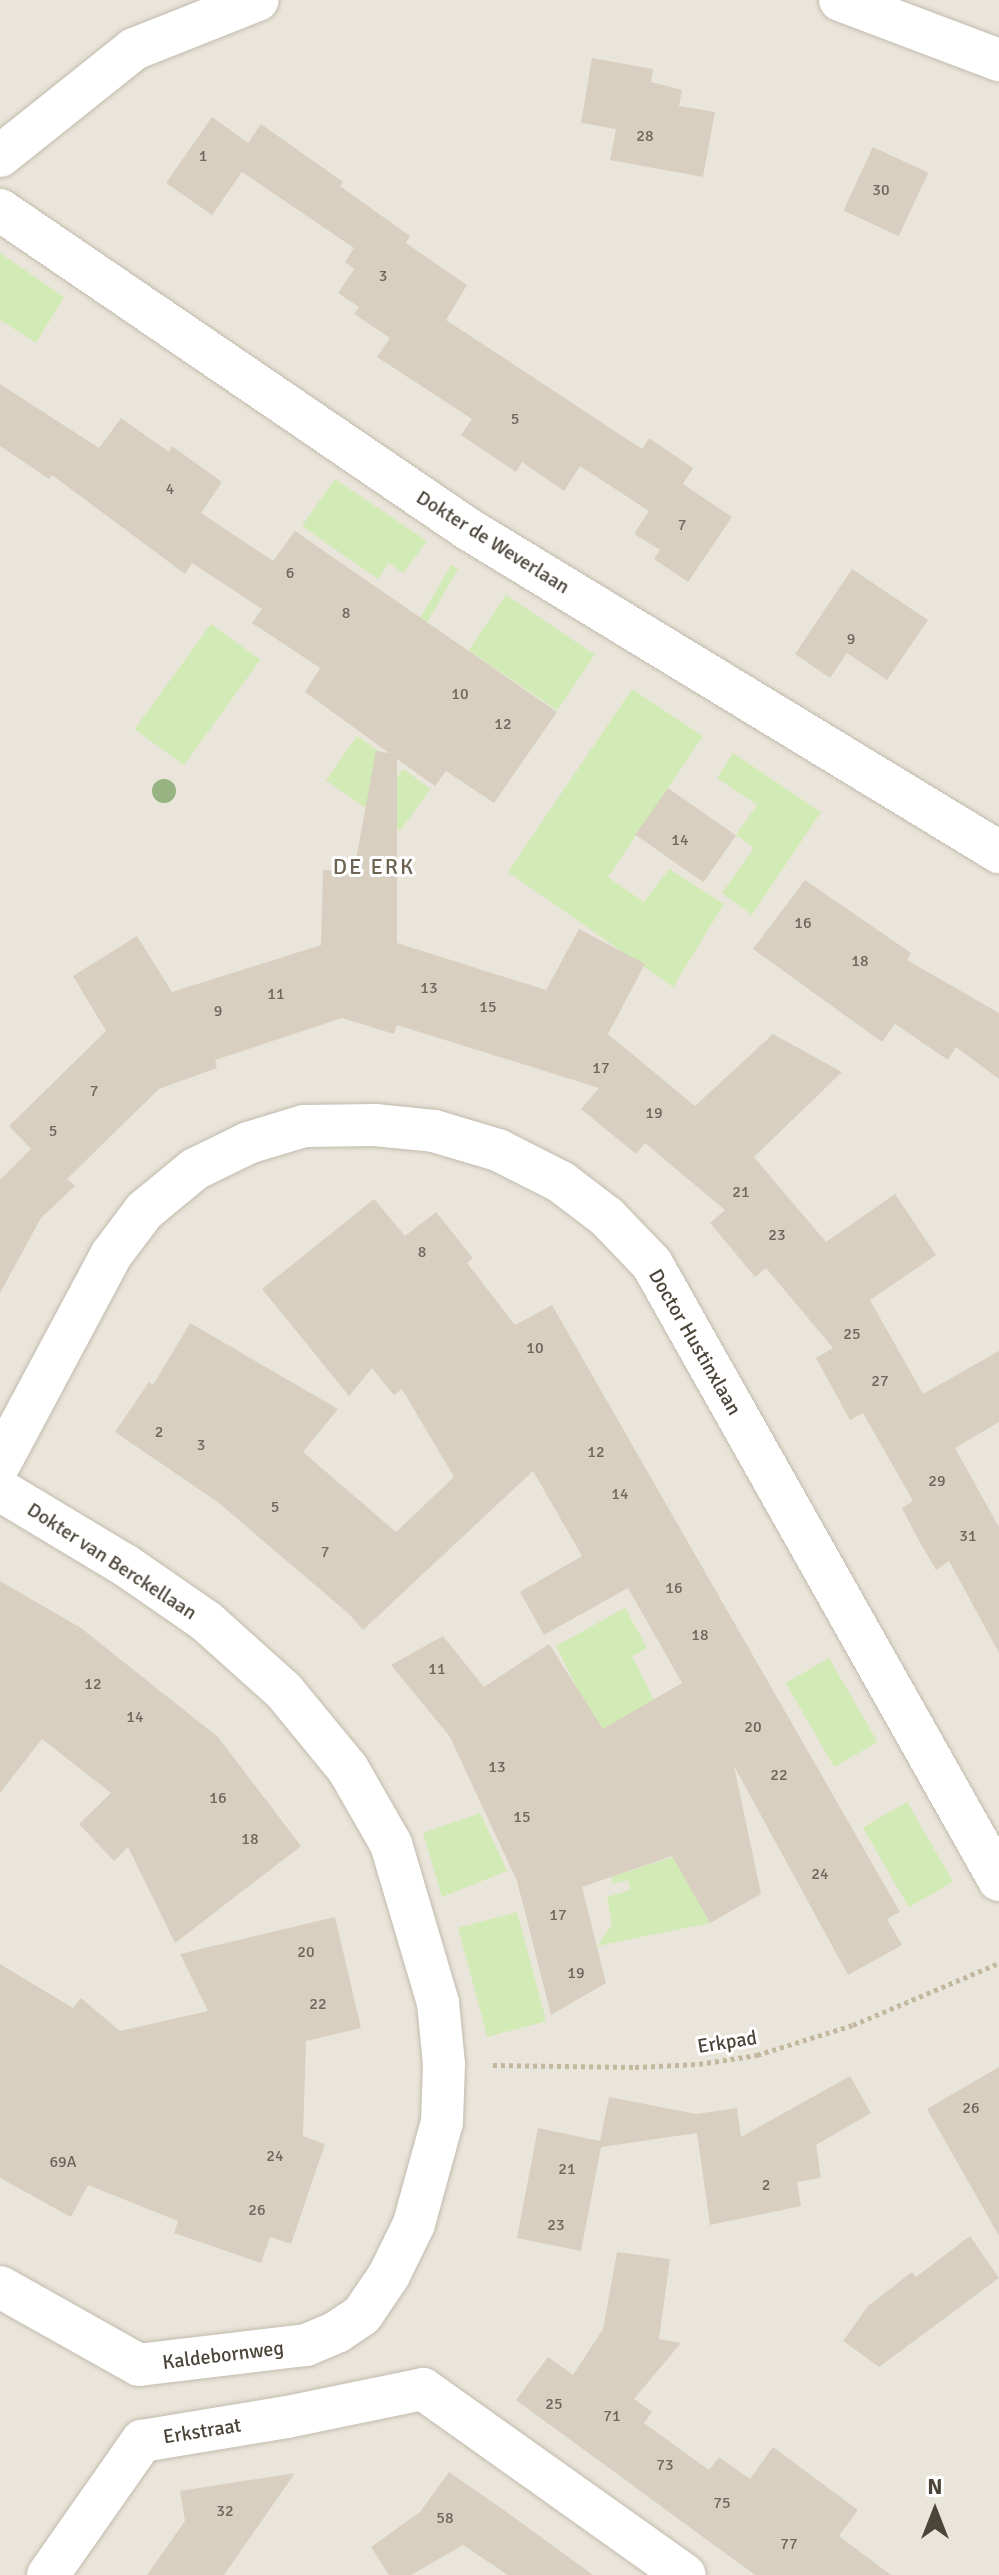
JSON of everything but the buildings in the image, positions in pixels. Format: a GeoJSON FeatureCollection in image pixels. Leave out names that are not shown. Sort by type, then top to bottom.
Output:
{"type":"FeatureCollection","features":[{"type":"Feature","properties":{"kind":"street"},"geometry":{"type":"LineString","coordinates":[[0,156],[134,49],[258,0]]}},
{"type":"Feature","properties":{"kind":"street"},"geometry":{"type":"LineString","coordinates":[[840,0],[999,60]]}},
{"type":"Feature","properties":{"kind":"street","name":"Dokter de Weverlaan"},"geometry":{"type":"LineString","coordinates":[[0,210],[468,529],[999,852]]}},
{"type":"Feature","properties":{"kind":"street","name":"Doctor Hustinxlaan"},"geometry":{"type":"LineString","coordinates":[[0,1463],[111,1255],[144,1211],[195,1169],[248,1143],[304,1126],[375,1125],[434,1131],[498,1150],[561,1182],[607,1217],[652,1264],[999,1880]]}},
{"type":"Feature","properties":{"kind":"street","name":"Dokter van Berckellaan"},"geometry":{"type":"LineString","coordinates":[[0,1490],[125,1565],[206,1621],[284,1691],[348,1769],[391,1844],[438,2003],[444,2064],[442,2122],[414,2224],[389,2275],[362,2315]]}},
{"type":"Feature","properties":{"kind":"street","name":"Kaldebornweg"},"geometry":{"type":"LineString","coordinates":[[0,2287],[139,2365],[306,2345],[337,2332],[362,2315]]}},
{"type":"Feature","properties":{"kind":"street","name":"Erkstraat"},"geometry":{"type":"LineString","coordinates":[[48,2575],[142,2441],[287,2417],[423,2389],[685,2575]]}},
{"type":"Feature","properties":{"kind":"path","name":"Erkpad"},"geometry":{"type":"LineString","coordinates":[[444,2064],[635,2067],[699,2064],[757,2055],[853,2025],[999,1963]]}},
{"type":"Feature","properties":{"kind":"shaded area"},"geometry":{"type":"Polygon","coordinates":[[[0,0],[999,0],[999,2575],[0,2575],[0,0]]]}},
{"type":"Feature","properties":{"kind":"green space"},"geometry":{"type":"Polygon","coordinates":[[[0,253],[64,297],[36,343],[0,320],[0,253]]]}},
{"type":"Feature","properties":{"kind":"green space"},"geometry":{"type":"Polygon","coordinates":[[[335,479],[427,541],[403,573],[389,563],[378,579],[302,526],[335,479]]]}},
{"type":"Feature","properties":{"kind":"green space"},"geometry":{"type":"Polygon","coordinates":[[[451,565],[458,569],[390,687],[383,683],[451,565]]]}},
{"type":"Feature","properties":{"kind":"green space"},"geometry":{"type":"Polygon","coordinates":[[[506,595],[595,655],[557,710],[469,651],[506,595]]]}},
{"type":"Feature","properties":{"kind":"green space"},"geometry":{"type":"Polygon","coordinates":[[[211,624],[260,660],[184,765],[135,729],[211,624]]]}},
{"type":"Feature","properties":{"kind":"green space"},"geometry":{"type":"Polygon","coordinates":[[[632,689],[703,736],[608,877],[644,902],[669,869],[724,904],[673,987],[508,872],[632,689]]]}},
{"type":"Feature","properties":{"kind":"green space"},"geometry":{"type":"Polygon","coordinates":[[[357,736],[396,763],[365,807],[326,780],[357,736]]]}},
{"type":"Feature","properties":{"kind":"green space"},"geometry":{"type":"Polygon","coordinates":[[[733,753],[821,812],[752,915],[722,893],[754,848],[736,835],[757,805],[717,778],[733,753]]]}},
{"type":"Feature","properties":{"kind":"green space"},"geometry":{"type":"Polygon","coordinates":[[[403,769],[431,789],[400,831],[372,811],[403,769]]]}},
{"type":"Feature","properties":{"kind":"green space"},"geometry":{"type":"Polygon","coordinates":[[[625,1608],[647,1648],[632,1656],[654,1700],[599,1732],[556,1646],[625,1608]]]}},
{"type":"Feature","properties":{"kind":"green space"},"geometry":{"type":"Polygon","coordinates":[[[829,1658],[877,1742],[834,1767],[786,1683],[829,1658]]]}},
{"type":"Feature","properties":{"kind":"green space"},"geometry":{"type":"Polygon","coordinates":[[[907,1802],[953,1882],[909,1907],[863,1828],[907,1802]]]}},
{"type":"Feature","properties":{"kind":"green space"},"geometry":{"type":"Polygon","coordinates":[[[480,1813],[507,1871],[442,1897],[423,1833],[480,1813]]]}},
{"type":"Feature","properties":{"kind":"green space"},"geometry":{"type":"Polygon","coordinates":[[[673,1857],[710,1923],[597,1946],[612,1925],[607,1897],[630,1890],[628,1880],[612,1884],[611,1877],[673,1857]]]}},
{"type":"Feature","properties":{"kind":"green space"},"geometry":{"type":"Polygon","coordinates":[[[517,1912],[546,2021],[487,2037],[458,1928],[517,1912]]]}},
{"type":"Feature","properties":{"kind":"district","name":"DE ERK"},"geometry":{"type":"Point","coordinates":[374,867]}}]}
